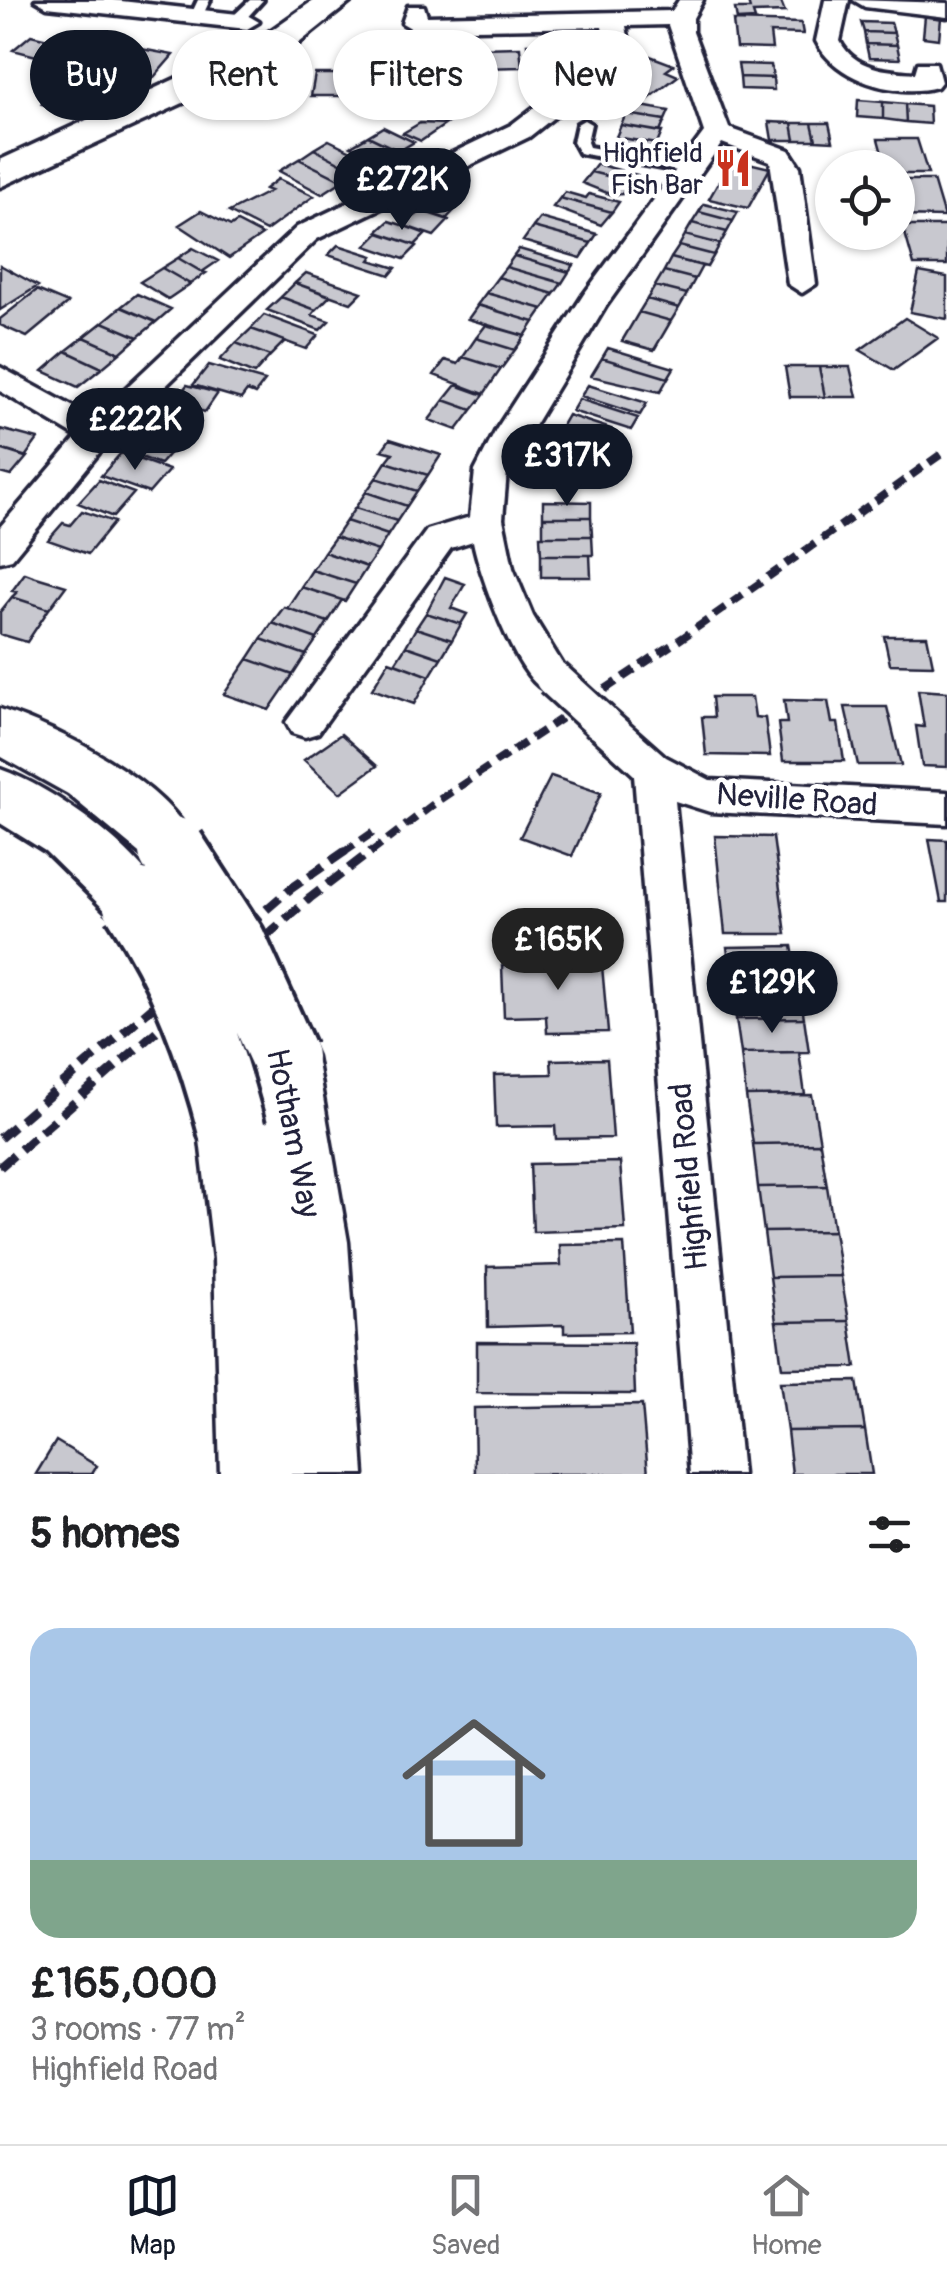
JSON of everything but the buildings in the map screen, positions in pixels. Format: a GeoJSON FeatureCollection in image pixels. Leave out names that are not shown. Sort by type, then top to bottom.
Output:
{"type":"FeatureCollection","features":[{"type":"Feature","properties":{"kind":"main road"},"geometry":{"type":"LineString","coordinates":[[0,175],[266,51],[336,0]]}},
{"type":"Feature","properties":{"kind":"main road","name":"Hotham Way"},"geometry":{"type":"LineString","coordinates":[[0,732],[66,764],[124,800],[164,840],[206,894],[248,966],[284,1057],[314,1242],[326,1474]]}},
{"type":"Feature","properties":{"kind":"main road","name":"Hotham Way"},"geometry":{"type":"LineString","coordinates":[[0,792],[65,834],[102,865],[164,943],[208,1035],[243,1185],[253,1299],[258,1474]]}},
{"type":"Feature","properties":{"kind":"street"},"geometry":{"type":"LineString","coordinates":[[47,0],[247,14]]}},
{"type":"Feature","properties":{"kind":"street"},"geometry":{"type":"LineString","coordinates":[[837,0],[828,41],[844,62],[868,74],[928,82],[927,68]]}},
{"type":"Feature","properties":{"kind":"street"},"geometry":{"type":"LineString","coordinates":[[865,0],[947,10]]}},
{"type":"Feature","properties":{"kind":"street"},"geometry":{"type":"LineString","coordinates":[[416,11],[414,23],[613,20],[685,9],[684,44],[714,107],[717,132],[555,359],[490,473],[488,524],[518,624],[553,678],[654,768]]}},
{"type":"Feature","properties":{"kind":"street"},"geometry":{"type":"LineString","coordinates":[[0,550],[97,434],[308,233],[520,131],[561,103],[607,63],[617,42],[613,20]]}},
{"type":"Feature","properties":{"kind":"street"},"geometry":{"type":"LineString","coordinates":[[717,132],[780,156],[787,167],[802,284]]}},
{"type":"Feature","properties":{"kind":"street"},"geometry":{"type":"LineString","coordinates":[[0,376],[97,434]]}},
{"type":"Feature","properties":{"kind":"street"},"geometry":{"type":"LineString","coordinates":[[305,722],[439,538],[488,524]]}},
{"type":"Feature","properties":{"kind":"street","name":"Neville Road"},"geometry":{"type":"LineString","coordinates":[[654,768],[683,788],[710,796],[947,808]]}},
{"type":"Feature","properties":{"kind":"street","name":"Highfield Road"},"geometry":{"type":"LineString","coordinates":[[654,768],[716,1474]]}},
{"type":"Feature","properties":{"kind":"lane"},"geometry":{"type":"LineString","coordinates":[[584,124],[580,142],[584,150],[689,169]]}},
{"type":"Feature","properties":{"kind":"railway"},"geometry":{"type":"LineString","coordinates":[[370,853],[439,800],[685,636],[947,450]]}},
{"type":"Feature","properties":{"kind":"railway"},"geometry":{"type":"LineString","coordinates":[[343,853],[375,831]]}},
{"type":"Feature","properties":{"kind":"railway"},"geometry":{"type":"LineString","coordinates":[[0,1138],[289,890],[347,850]]}},
{"type":"Feature","properties":{"kind":"railway"},"geometry":{"type":"LineString","coordinates":[[0,1167],[310,898],[373,850]]}},
{"type":"Feature","properties":{"kind":"place","name":"Highfield Fish Bar"},"geometry":{"type":"Point","coordinates":[733,168]}}]}
